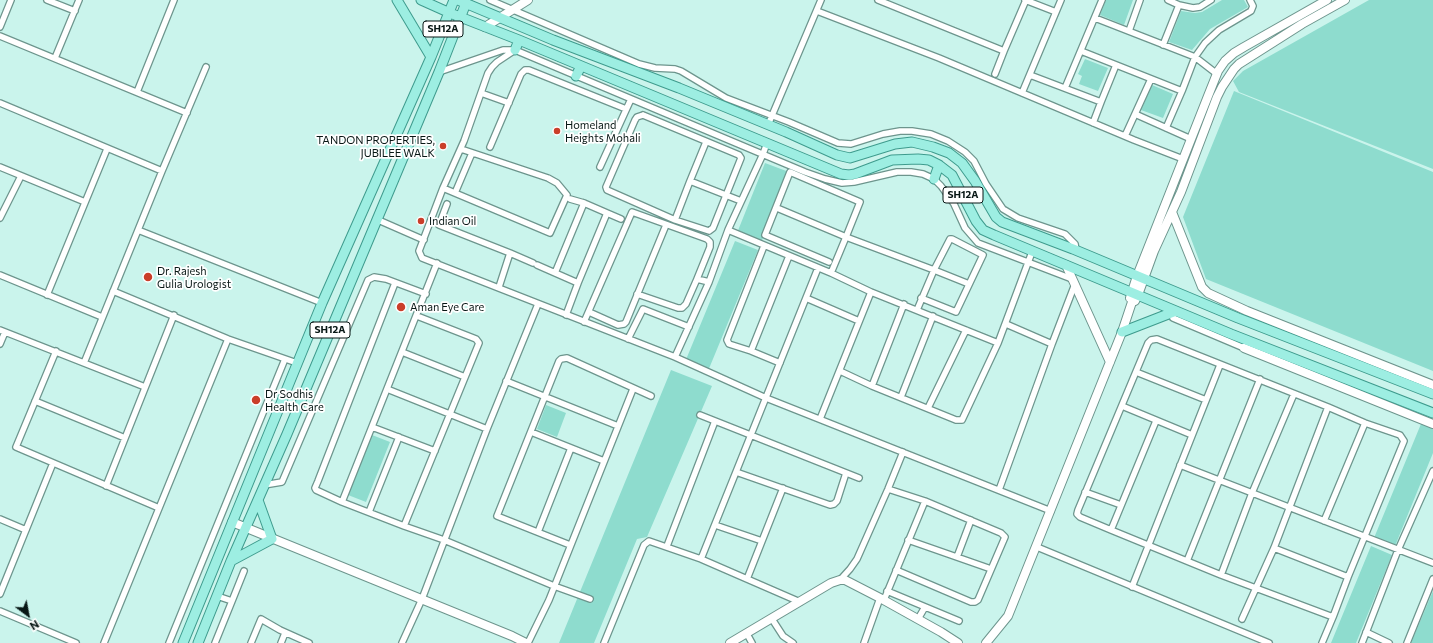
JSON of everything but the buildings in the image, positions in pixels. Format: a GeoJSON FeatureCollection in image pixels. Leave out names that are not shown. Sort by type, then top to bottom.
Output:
{"type":"FeatureCollection","features":[{"type":"Feature","properties":{"kind":"main road"},"geometry":{"type":"LineString","coordinates":[[397,0],[431,57]]}},
{"type":"Feature","properties":{"kind":"main road"},"geometry":{"type":"LineString","coordinates":[[421,0],[450,13]]}},
{"type":"Feature","properties":{"kind":"main road","name":"SH12A"},"geometry":{"type":"LineString","coordinates":[[183,643],[322,303],[431,57],[454,0]]}},
{"type":"Feature","properties":{"kind":"main road","name":"SH12A"},"geometry":{"type":"LineString","coordinates":[[198,643],[231,561],[439,72],[460,17],[462,1],[553,40],[679,88],[786,132],[837,155],[850,158],[894,144],[912,142],[949,153],[962,163],[975,181],[996,217],[1002,222],[1076,250],[1253,324],[1433,394]]}},
{"type":"Feature","properties":{"kind":"main road","name":"SH12A"},"geometry":{"type":"LineString","coordinates":[[450,13],[519,40],[841,174],[855,174],[892,160],[929,160],[939,165],[952,176],[976,221],[983,230],[1032,252],[1066,265],[1174,315],[1245,344],[1433,413]]}},
{"type":"Feature","properties":{"kind":"main road"},"geometry":{"type":"LineString","coordinates":[[515,50],[519,40]]}},
{"type":"Feature","properties":{"kind":"main road"},"geometry":{"type":"LineString","coordinates":[[576,76],[581,66]]}},
{"type":"Feature","properties":{"kind":"main road"},"geometry":{"type":"LineString","coordinates":[[850,158],[855,174]]}},
{"type":"Feature","properties":{"kind":"main road"},"geometry":{"type":"LineString","coordinates":[[934,179],[939,165]]}},
{"type":"Feature","properties":{"kind":"main road"},"geometry":{"type":"LineString","coordinates":[[1034,234],[1037,224]]}},
{"type":"Feature","properties":{"kind":"main road"},"geometry":{"type":"LineString","coordinates":[[1122,332],[1174,315]]}},
{"type":"Feature","properties":{"kind":"main road"},"geometry":{"type":"LineString","coordinates":[[231,561],[272,539],[258,500]]}},
{"type":"Feature","properties":{"kind":"street"},"geometry":{"type":"LineString","coordinates":[[0,27],[11,0]]}},
{"type":"Feature","properties":{"kind":"street"},"geometry":{"type":"LineString","coordinates":[[47,0],[75,11]]}},
{"type":"Feature","properties":{"kind":"street"},"geometry":{"type":"LineString","coordinates":[[55,58],[79,0]]}},
{"type":"Feature","properties":{"kind":"street"},"geometry":{"type":"LineString","coordinates":[[137,92],[174,0]]}},
{"type":"Feature","properties":{"kind":"street"},"geometry":{"type":"LineString","coordinates":[[490,0],[639,64],[655,68],[675,69],[681,71],[720,95],[838,144],[851,144],[883,134],[900,131],[931,134],[948,141],[965,152],[974,161],[986,184],[1003,209],[1018,218],[1065,234],[1075,244],[1076,250]]}},
{"type":"Feature","properties":{"kind":"street"},"geometry":{"type":"LineString","coordinates":[[485,27],[528,0]]}},
{"type":"Feature","properties":{"kind":"street"},"geometry":{"type":"LineString","coordinates":[[768,125],[821,0]]}},
{"type":"Feature","properties":{"kind":"street"},"geometry":{"type":"LineString","coordinates":[[878,0],[1004,51]]}},
{"type":"Feature","properties":{"kind":"street"},"geometry":{"type":"LineString","coordinates":[[995,74],[1026,0],[1056,12]]}},
{"type":"Feature","properties":{"kind":"street"},"geometry":{"type":"LineString","coordinates":[[1022,93],[1061,0]]}},
{"type":"Feature","properties":{"kind":"street"},"geometry":{"type":"LineString","coordinates":[[1065,88],[1102,0]]}},
{"type":"Feature","properties":{"kind":"street"},"geometry":{"type":"LineString","coordinates":[[1129,31],[1140,0]]}},
{"type":"Feature","properties":{"kind":"street"},"geometry":{"type":"LineString","coordinates":[[1168,0],[1179,5],[1193,8],[1200,7],[1211,0]]}},
{"type":"Feature","properties":{"kind":"street"},"geometry":{"type":"LineString","coordinates":[[1166,128],[1195,57],[1212,35],[1251,11],[1253,6],[1250,0]]}},
{"type":"Feature","properties":{"kind":"street"},"geometry":{"type":"LineString","coordinates":[[986,643],[1008,616],[1037,547],[1122,332],[1183,159],[1217,74],[1225,61],[1234,53],[1327,0]]}},
{"type":"Feature","properties":{"kind":"street"},"geometry":{"type":"LineString","coordinates":[[1140,278],[1181,192],[1217,97],[1234,69],[1302,24],[1345,0]]}},
{"type":"Feature","properties":{"kind":"street"},"geometry":{"type":"LineString","coordinates":[[1163,45],[1179,5]]}},
{"type":"Feature","properties":{"kind":"street"},"geometry":{"type":"LineString","coordinates":[[817,10],[939,58],[1183,159]]}},
{"type":"Feature","properties":{"kind":"street"},"geometry":{"type":"LineString","coordinates":[[1095,18],[1195,57],[1217,74]]}},
{"type":"Feature","properties":{"kind":"street"},"geometry":{"type":"LineString","coordinates":[[0,36],[187,113]]}},
{"type":"Feature","properties":{"kind":"street"},"geometry":{"type":"LineString","coordinates":[[439,72],[503,50],[515,50],[622,96],[825,179],[842,183],[854,182],[897,172],[923,174],[934,179],[941,186],[954,204],[965,228],[978,243],[1074,282]]}},
{"type":"Feature","properties":{"kind":"street"},"geometry":{"type":"LineString","coordinates":[[515,50],[492,67],[461,149],[443,188],[419,251],[422,258],[675,357],[766,398],[1051,511]]}},
{"type":"Feature","properties":{"kind":"street"},"geometry":{"type":"LineString","coordinates":[[1081,51],[1182,91]]}},
{"type":"Feature","properties":{"kind":"street"},"geometry":{"type":"LineString","coordinates":[[1093,123],[1116,65]]}},
{"type":"Feature","properties":{"kind":"street"},"geometry":{"type":"LineString","coordinates":[[84,363],[206,67]]}},
{"type":"Feature","properties":{"kind":"street"},"geometry":{"type":"LineString","coordinates":[[490,146],[521,74],[525,70],[529,70],[626,109]]}},
{"type":"Feature","properties":{"kind":"street"},"geometry":{"type":"LineString","coordinates":[[1030,75],[1101,102]]}},
{"type":"Feature","properties":{"kind":"street"},"geometry":{"type":"LineString","coordinates":[[1125,136],[1150,79]]}},
{"type":"Feature","properties":{"kind":"street"},"geometry":{"type":"LineString","coordinates":[[481,93],[509,103]]}},
{"type":"Feature","properties":{"kind":"street"},"geometry":{"type":"LineString","coordinates":[[618,106],[622,96]]}},
{"type":"Feature","properties":{"kind":"street"},"geometry":{"type":"LineString","coordinates":[[600,167],[631,99]]}},
{"type":"Feature","properties":{"kind":"street"},"geometry":{"type":"LineString","coordinates":[[0,104],[162,171]]}},
{"type":"Feature","properties":{"kind":"street"},"geometry":{"type":"LineString","coordinates":[[1135,114],[1191,139]]}},
{"type":"Feature","properties":{"kind":"street"},"geometry":{"type":"LineString","coordinates":[[643,115],[739,155],[741,158],[726,195],[713,228],[709,231],[675,220],[609,192],[606,187],[635,120],[643,115]]}},
{"type":"Feature","properties":{"kind":"street"},"geometry":{"type":"LineString","coordinates":[[675,220],[706,142]]}},
{"type":"Feature","properties":{"kind":"street"},"geometry":{"type":"LineString","coordinates":[[675,357],[709,282],[728,230],[767,143]]}},
{"type":"Feature","properties":{"kind":"street"},"geometry":{"type":"LineString","coordinates":[[47,295],[107,149]]}},
{"type":"Feature","properties":{"kind":"street"},"geometry":{"type":"LineString","coordinates":[[443,188],[550,233],[556,220],[567,195],[557,183],[548,178],[461,149]]}},
{"type":"Feature","properties":{"kind":"street"},"geometry":{"type":"LineString","coordinates":[[453,192],[471,152]]}},
{"type":"Feature","properties":{"kind":"street"},"geometry":{"type":"LineString","coordinates":[[0,167],[85,202]]}},
{"type":"Feature","properties":{"kind":"street"},"geometry":{"type":"LineString","coordinates":[[829,262],[765,235],[790,172],[860,202],[831,273]]}},
{"type":"Feature","properties":{"kind":"street"},"geometry":{"type":"LineString","coordinates":[[0,218],[21,176]]}},
{"type":"Feature","properties":{"kind":"street"},"geometry":{"type":"LineString","coordinates":[[690,181],[742,201]]}},
{"type":"Feature","properties":{"kind":"street"},"geometry":{"type":"LineString","coordinates":[[570,199],[584,203],[622,219]]}},
{"type":"Feature","properties":{"kind":"street"},"geometry":{"type":"LineString","coordinates":[[555,273],[584,203]]}},
{"type":"Feature","properties":{"kind":"street"},"geometry":{"type":"LineString","coordinates":[[447,204],[439,225],[578,283]]}},
{"type":"Feature","properties":{"kind":"street"},"geometry":{"type":"LineString","coordinates":[[777,208],[846,237],[969,284]]}},
{"type":"Feature","properties":{"kind":"street"},"geometry":{"type":"LineString","coordinates":[[584,322],[632,212],[710,242],[710,247],[697,279],[686,304],[682,308],[637,294]]}},
{"type":"Feature","properties":{"kind":"street"},"geometry":{"type":"LineString","coordinates":[[1172,212],[1202,287],[1205,291],[1257,314],[1433,385]]}},
{"type":"Feature","properties":{"kind":"street"},"geometry":{"type":"LineString","coordinates":[[566,315],[607,213]]}},
{"type":"Feature","properties":{"kind":"street"},"geometry":{"type":"LineString","coordinates":[[376,219],[424,240]]}},
{"type":"Feature","properties":{"kind":"street"},"geometry":{"type":"LineString","coordinates":[[588,312],[618,325],[626,322],[666,225]]}},
{"type":"Feature","properties":{"kind":"street"},"geometry":{"type":"LineString","coordinates":[[138,230],[322,303]]}},
{"type":"Feature","properties":{"kind":"street"},"geometry":{"type":"LineString","coordinates":[[728,230],[831,273],[871,292],[998,343]]}},
{"type":"Feature","properties":{"kind":"street"},"geometry":{"type":"LineString","coordinates":[[916,310],[921,298],[948,241],[952,239],[983,255],[956,312],[921,298]]}},
{"type":"Feature","properties":{"kind":"street"},"geometry":{"type":"LineString","coordinates":[[764,246],[727,340],[729,344],[780,363]]}},
{"type":"Feature","properties":{"kind":"street"},"geometry":{"type":"LineString","coordinates":[[840,371],[872,386],[956,420],[962,420],[1006,324],[1032,252]]}},
{"type":"Feature","properties":{"kind":"street"},"geometry":{"type":"LineString","coordinates":[[498,287],[510,254]]}},
{"type":"Feature","properties":{"kind":"street"},"geometry":{"type":"LineString","coordinates":[[751,351],[789,256]]}},
{"type":"Feature","properties":{"kind":"street"},"geometry":{"type":"LineString","coordinates":[[342,502],[426,294],[437,263]]}},
{"type":"Feature","properties":{"kind":"street"},"geometry":{"type":"LineString","coordinates":[[1066,265],[1110,362]]}},
{"type":"Feature","properties":{"kind":"street"},"geometry":{"type":"LineString","coordinates":[[701,559],[818,268]]}},
{"type":"Feature","properties":{"kind":"street"},"geometry":{"type":"LineString","coordinates":[[0,275],[102,317]]}},
{"type":"Feature","properties":{"kind":"street"},"geometry":{"type":"LineString","coordinates":[[264,485],[282,482],[368,280],[374,277],[426,294]]}},
{"type":"Feature","properties":{"kind":"street"},"geometry":{"type":"LineString","coordinates":[[697,279],[709,282]]}},
{"type":"Feature","properties":{"kind":"street"},"geometry":{"type":"LineString","coordinates":[[999,490],[1074,282]]}},
{"type":"Feature","properties":{"kind":"street"},"geometry":{"type":"LineString","coordinates":[[395,283],[315,488],[318,492],[342,502],[444,540],[554,586],[590,599]]}},
{"type":"Feature","properties":{"kind":"street"},"geometry":{"type":"LineString","coordinates":[[113,291],[228,339],[297,363]]}},
{"type":"Feature","properties":{"kind":"street"},"geometry":{"type":"LineString","coordinates":[[820,419],[871,292]]}},
{"type":"Feature","properties":{"kind":"street"},"geometry":{"type":"LineString","coordinates":[[806,298],[859,321]]}},
{"type":"Feature","properties":{"kind":"street"},"geometry":{"type":"LineString","coordinates":[[402,643],[422,600],[487,429],[538,304]]}},
{"type":"Feature","properties":{"kind":"street"},"geometry":{"type":"LineString","coordinates":[[872,386],[904,304]]}},
{"type":"Feature","properties":{"kind":"street"},"geometry":{"type":"LineString","coordinates":[[628,339],[643,309],[689,327]]}},
{"type":"Feature","properties":{"kind":"street"},"geometry":{"type":"LineString","coordinates":[[1253,324],[1257,314]]}},
{"type":"Feature","properties":{"kind":"street"},"geometry":{"type":"LineString","coordinates":[[106,486],[174,316]]}},
{"type":"Feature","properties":{"kind":"street"},"geometry":{"type":"LineString","coordinates":[[404,526],[480,342],[417,316]]}},
{"type":"Feature","properties":{"kind":"street"},"geometry":{"type":"LineString","coordinates":[[901,397],[933,316]]}},
{"type":"Feature","properties":{"kind":"street"},"geometry":{"type":"LineString","coordinates":[[1006,324],[1052,344]]}},
{"type":"Feature","properties":{"kind":"street"},"geometry":{"type":"LineString","coordinates":[[928,408],[966,330]]}},
{"type":"Feature","properties":{"kind":"street"},"geometry":{"type":"LineString","coordinates":[[0,344],[2,331],[145,387]]}},
{"type":"Feature","properties":{"kind":"street"},"geometry":{"type":"LineString","coordinates":[[104,643],[228,339]]}},
{"type":"Feature","properties":{"kind":"street"},"geometry":{"type":"LineString","coordinates":[[1322,643],[1333,617],[1348,577],[1404,441],[1400,435],[1365,423],[1328,406],[1294,394],[1260,379],[1220,365],[1157,339],[1151,340],[1148,343],[1077,514],[1080,517],[1148,545],[1333,617]]}},
{"type":"Feature","properties":{"kind":"street"},"geometry":{"type":"LineString","coordinates":[[1245,344],[1433,424]]}},
{"type":"Feature","properties":{"kind":"street"},"geometry":{"type":"LineString","coordinates":[[56,351],[16,446],[159,508]]}},
{"type":"Feature","properties":{"kind":"street"},"geometry":{"type":"LineString","coordinates":[[402,352],[465,377]]}},
{"type":"Feature","properties":{"kind":"street"},"geometry":{"type":"LineString","coordinates":[[570,545],[498,516],[559,361],[564,358],[651,396]]}},
{"type":"Feature","properties":{"kind":"street"},"geometry":{"type":"LineString","coordinates":[[169,643],[286,359]]}},
{"type":"Feature","properties":{"kind":"street"},"geometry":{"type":"LineString","coordinates":[[1132,587],[1220,365]]}},
{"type":"Feature","properties":{"kind":"street"},"geometry":{"type":"LineString","coordinates":[[1136,372],[1206,400]]}},
{"type":"Feature","properties":{"kind":"street"},"geometry":{"type":"LineString","coordinates":[[1188,561],[1260,379]]}},
{"type":"Feature","properties":{"kind":"street"},"geometry":{"type":"LineString","coordinates":[[506,382],[618,426]]}},
{"type":"Feature","properties":{"kind":"street"},"geometry":{"type":"LineString","coordinates":[[387,389],[487,429]]}},
{"type":"Feature","properties":{"kind":"street"},"geometry":{"type":"LineString","coordinates":[[232,522],[527,643],[549,600],[633,389]]}},
{"type":"Feature","properties":{"kind":"street"},"geometry":{"type":"LineString","coordinates":[[1221,574],[1252,493],[1294,394]]}},
{"type":"Feature","properties":{"kind":"street"},"geometry":{"type":"LineString","coordinates":[[35,401],[125,438]]}},
{"type":"Feature","properties":{"kind":"street"},"geometry":{"type":"LineString","coordinates":[[1122,406],[1192,435]]}},
{"type":"Feature","properties":{"kind":"street"},"geometry":{"type":"LineString","coordinates":[[1242,619],[1274,548],[1328,406]]}},
{"type":"Feature","properties":{"kind":"street"},"geometry":{"type":"LineString","coordinates":[[700,415],[859,478]]}},
{"type":"Feature","properties":{"kind":"street"},"geometry":{"type":"LineString","coordinates":[[667,546],[715,421]]}},
{"type":"Feature","properties":{"kind":"street"},"geometry":{"type":"LineString","coordinates":[[1111,530],[1156,421]]}},
{"type":"Feature","properties":{"kind":"street"},"geometry":{"type":"LineString","coordinates":[[1324,521],[1365,423]]}},
{"type":"Feature","properties":{"kind":"street"},"geometry":{"type":"LineString","coordinates":[[372,427],[435,451]]}},
{"type":"Feature","properties":{"kind":"street"},"geometry":{"type":"LineString","coordinates":[[531,432],[604,461]]}},
{"type":"Feature","properties":{"kind":"street"},"geometry":{"type":"LineString","coordinates":[[369,512],[399,437]]}},
{"type":"Feature","properties":{"kind":"street"},"geometry":{"type":"LineString","coordinates":[[538,532],[572,448]]}},
{"type":"Feature","properties":{"kind":"street"},"geometry":{"type":"LineString","coordinates":[[840,580],[857,559],[888,490],[902,452]]}},
{"type":"Feature","properties":{"kind":"street"},"geometry":{"type":"LineString","coordinates":[[0,594],[1,587],[53,463]]}},
{"type":"Feature","properties":{"kind":"street"},"geometry":{"type":"LineString","coordinates":[[1180,465],[1433,563]]}},
{"type":"Feature","properties":{"kind":"street"},"geometry":{"type":"LineString","coordinates":[[1362,643],[1398,550],[1433,471]]}},
{"type":"Feature","properties":{"kind":"street"},"geometry":{"type":"LineString","coordinates":[[736,472],[830,505],[837,501],[846,473]]}},
{"type":"Feature","properties":{"kind":"street"},"geometry":{"type":"LineString","coordinates":[[747,579],[783,488]]}},
{"type":"Feature","properties":{"kind":"street"},"geometry":{"type":"LineString","coordinates":[[888,490],[925,501],[1001,532],[1005,537],[978,600],[971,602],[896,570]]}},
{"type":"Feature","properties":{"kind":"street"},"geometry":{"type":"LineString","coordinates":[[1085,492],[1121,505]]}},
{"type":"Feature","properties":{"kind":"street"},"geometry":{"type":"LineString","coordinates":[[864,643],[925,501]]}},
{"type":"Feature","properties":{"kind":"street"},"geometry":{"type":"LineString","coordinates":[[0,519],[26,530]]}},
{"type":"Feature","properties":{"kind":"street"},"geometry":{"type":"LineString","coordinates":[[957,557],[971,520]]}},
{"type":"Feature","properties":{"kind":"street"},"geometry":{"type":"LineString","coordinates":[[715,525],[762,541]]}},
{"type":"Feature","properties":{"kind":"street"},"geometry":{"type":"LineString","coordinates":[[908,540],[991,569]]}},
{"type":"Feature","properties":{"kind":"street"},"geometry":{"type":"LineString","coordinates":[[604,643],[644,545],[648,541],[667,546],[701,559],[800,602]]}},
{"type":"Feature","properties":{"kind":"street"},"geometry":{"type":"LineString","coordinates":[[1037,547],[1266,642]]}},
{"type":"Feature","properties":{"kind":"street"},"geometry":{"type":"LineString","coordinates":[[1274,548],[1348,577]]}},
{"type":"Feature","properties":{"kind":"street"},"geometry":{"type":"LineString","coordinates":[[216,643],[244,571]]}},
{"type":"Feature","properties":{"kind":"street"},"geometry":{"type":"LineString","coordinates":[[1407,643],[1433,579]]}},
{"type":"Feature","properties":{"kind":"street"},"geometry":{"type":"LineString","coordinates":[[730,643],[832,583],[845,580],[918,619],[958,643]]}},
{"type":"Feature","properties":{"kind":"street"},"geometry":{"type":"LineString","coordinates":[[887,591],[959,621]]}},
{"type":"Feature","properties":{"kind":"street"},"geometry":{"type":"LineString","coordinates":[[217,596],[232,601]]}},
{"type":"Feature","properties":{"kind":"street"},"geometry":{"type":"LineString","coordinates":[[918,619],[925,607]]}},
{"type":"Feature","properties":{"kind":"street"},"geometry":{"type":"LineString","coordinates":[[0,611],[76,643]]}},
{"type":"Feature","properties":{"kind":"street"},"geometry":{"type":"LineString","coordinates":[[251,643],[261,619],[286,633],[309,643]]}},
{"type":"Feature","properties":{"kind":"street"},"geometry":{"type":"LineString","coordinates":[[772,619],[783,636],[793,643]]}},
{"type":"Feature","properties":{"kind":"street"},"geometry":{"type":"LineString","coordinates":[[1366,632],[1389,643]]}},
{"type":"Feature","properties":{"kind":"street"},"geometry":{"type":"LineString","coordinates":[[281,643],[286,633]]}},
{"type":"Feature","properties":{"kind":"street"},"geometry":{"type":"LineString","coordinates":[[747,634],[752,643]]}},
{"type":"Feature","properties":{"kind":"green space"},"geometry":{"type":"Polygon","coordinates":[[[1106,0],[1133,0],[1124,25],[1100,15],[1106,0]]]}},
{"type":"Feature","properties":{"kind":"green space"},"geometry":{"type":"Polygon","coordinates":[[[1222,0],[1244,0],[1248,7],[1210,29],[1192,50],[1169,42],[1181,11],[1195,13],[1202,12],[1222,0]]]}},
{"type":"Feature","properties":{"kind":"green space"},"geometry":{"type":"Polygon","coordinates":[[[1369,0],[1433,0],[1433,169],[1239,92],[1233,81],[1243,71],[1369,0]]]}},
{"type":"Feature","properties":{"kind":"green space"},"geometry":{"type":"Polygon","coordinates":[[[1085,59],[1108,68],[1098,91],[1079,84],[1082,76],[1078,74],[1085,59]]]}},
{"type":"Feature","properties":{"kind":"green space"},"geometry":{"type":"Polygon","coordinates":[[[1152,85],[1173,94],[1163,118],[1141,110],[1152,85]]]}},
{"type":"Feature","properties":{"kind":"green space"},"geometry":{"type":"Polygon","coordinates":[[[1234,91],[1433,172],[1433,371],[1206,279],[1183,217],[1234,91]]]}},
{"type":"Feature","properties":{"kind":"green space"},"geometry":{"type":"Polygon","coordinates":[[[765,163],[789,172],[761,243],[737,233],[765,163]]]}},
{"type":"Feature","properties":{"kind":"green space"},"geometry":{"type":"Polygon","coordinates":[[[735,241],[758,250],[708,371],[685,362],[735,241]]]}},
{"type":"Feature","properties":{"kind":"green space"},"geometry":{"type":"Polygon","coordinates":[[[671,370],[712,386],[647,537],[637,539],[594,643],[559,643],[671,370]]]}},
{"type":"Feature","properties":{"kind":"green space"},"geometry":{"type":"Polygon","coordinates":[[[546,405],[566,413],[557,437],[537,429],[546,405]]]}},
{"type":"Feature","properties":{"kind":"green space"},"geometry":{"type":"Polygon","coordinates":[[[1423,419],[1433,423],[1433,453],[1395,546],[1374,538],[1423,419]]]}},
{"type":"Feature","properties":{"kind":"green space"},"geometry":{"type":"Polygon","coordinates":[[[372,435],[390,442],[366,502],[348,495],[372,435]]]}},
{"type":"Feature","properties":{"kind":"green space"},"geometry":{"type":"Polygon","coordinates":[[[1371,546],[1392,555],[1356,643],[1331,643],[1371,546]]]}},
{"type":"Feature","properties":{"kind":"green space"},"geometry":{"type":"Polygon","coordinates":[[[1433,591],[1433,643],[1411,643],[1433,591]]]}},
{"type":"Feature","properties":{"kind":"place","name":"Homeland Heights Mohali"},"geometry":{"type":"Point","coordinates":[557,131]}},
{"type":"Feature","properties":{"kind":"place","name":"TANDON PROPERTIES, JUBILEE WALK"},"geometry":{"type":"Point","coordinates":[443,146]}},
{"type":"Feature","properties":{"kind":"place","name":"Indian Oil"},"geometry":{"type":"Point","coordinates":[421,221]}},
{"type":"Feature","properties":{"kind":"place","name":"Dr. Rajesh Gulia Urologist"},"geometry":{"type":"Point","coordinates":[148,277]}},
{"type":"Feature","properties":{"kind":"place","name":"Aman Eye Care"},"geometry":{"type":"Point","coordinates":[401,307]}},
{"type":"Feature","properties":{"kind":"place","name":"Dr Sodhis Health Care"},"geometry":{"type":"Point","coordinates":[256,400]}}]}
